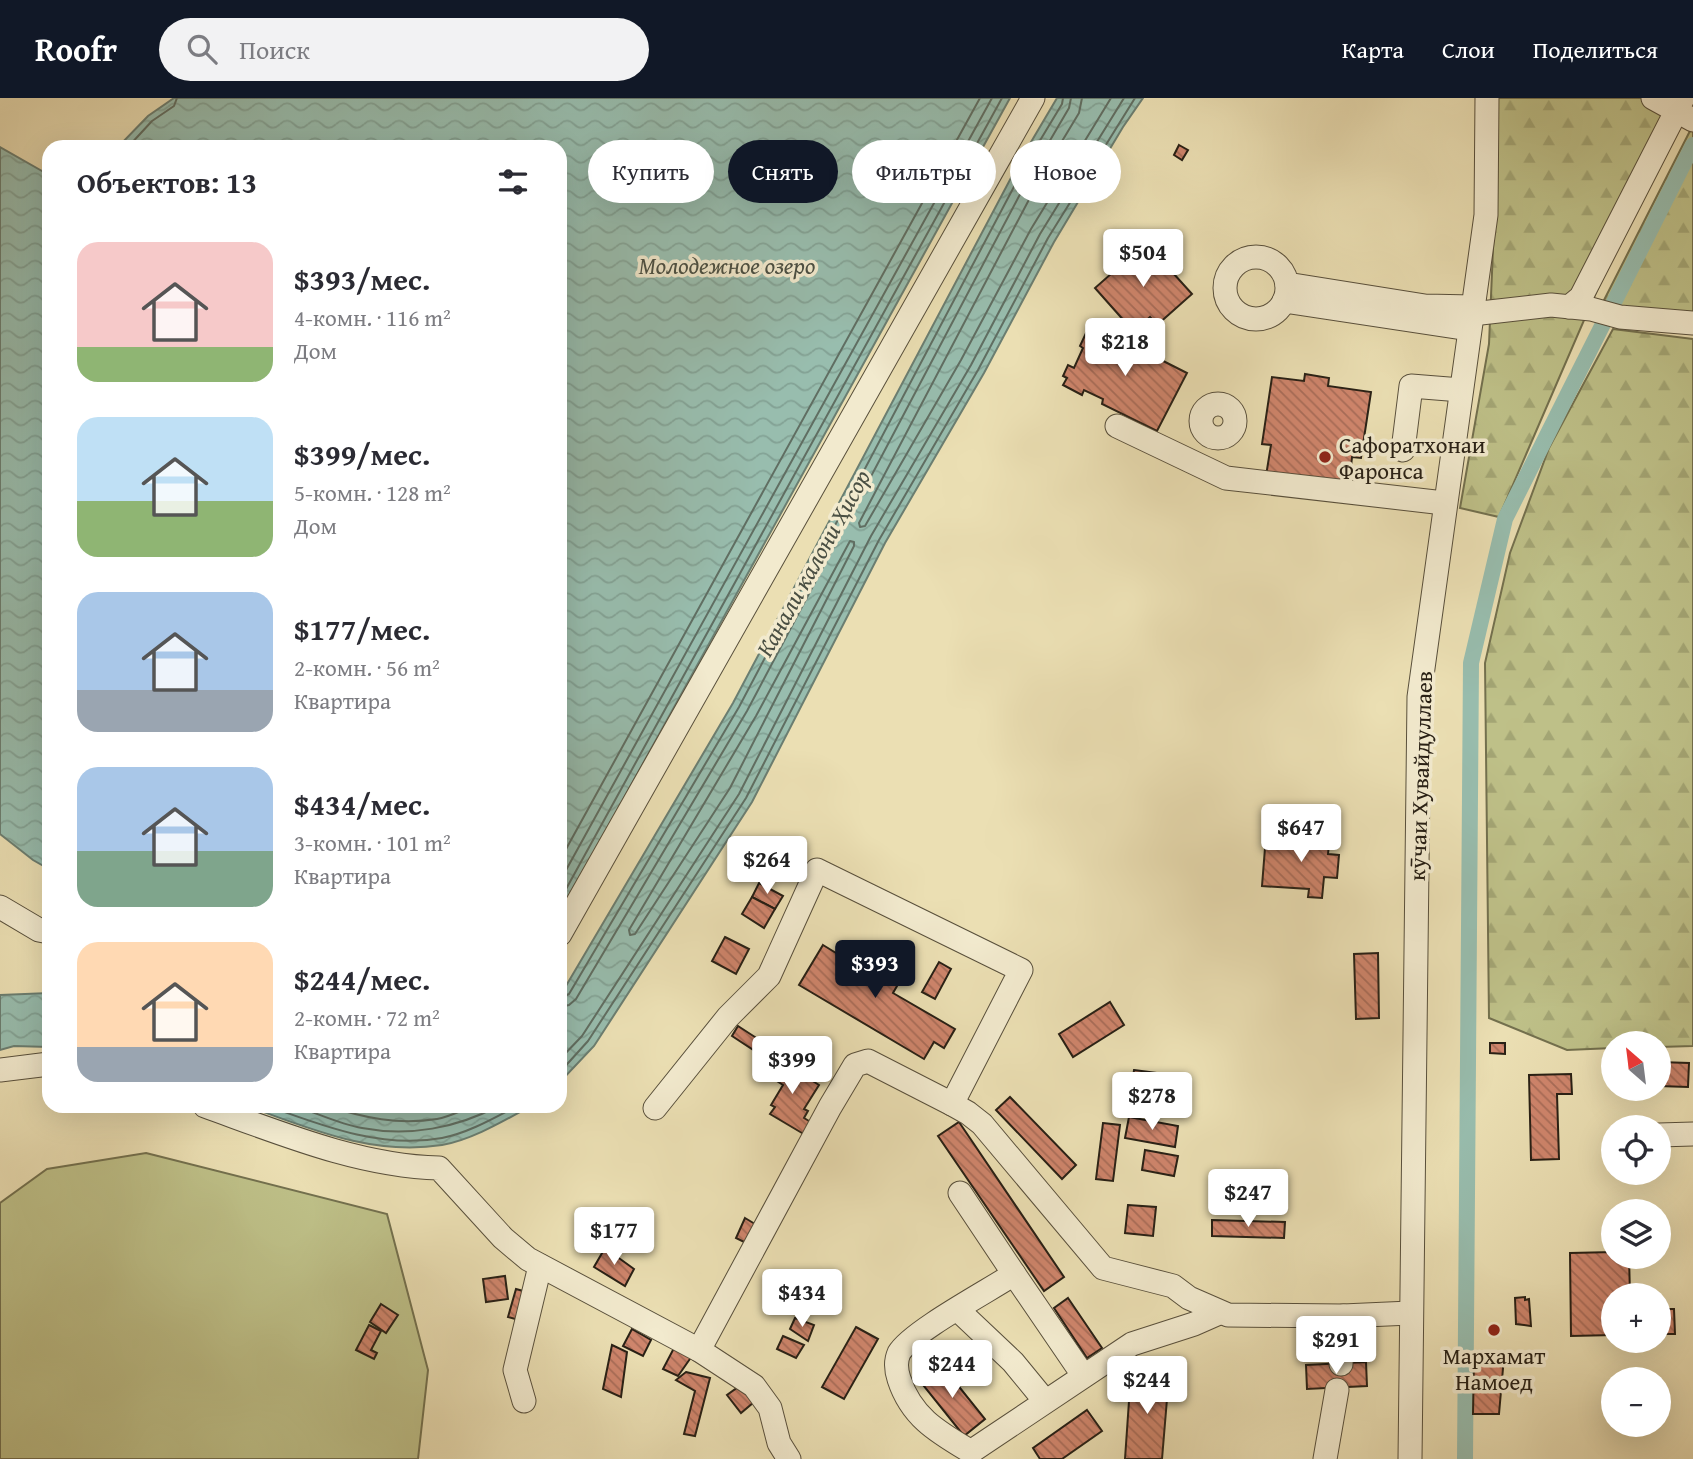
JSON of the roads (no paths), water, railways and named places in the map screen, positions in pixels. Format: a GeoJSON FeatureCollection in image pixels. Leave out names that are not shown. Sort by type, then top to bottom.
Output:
{"type":"FeatureCollection","features":[{"type":"Feature","properties":{"kind":"street"},"geometry":{"type":"LineString","coordinates":[[567,922],[1033,98]]}},
{"type":"Feature","properties":{"kind":"street","name":"кӯчаи Хувайдуллаев"},"geometry":{"type":"LineString","coordinates":[[1409,1459],[1419,697],[1486,215],[1487,98]]}},
{"type":"Feature","properties":{"kind":"street"},"geometry":{"type":"LineString","coordinates":[[1580,308],[1581,297],[1685,112],[1653,98]]}},
{"type":"Feature","properties":{"kind":"street"},"geometry":{"type":"LineString","coordinates":[[1286,293],[1425,306],[1471,317],[1551,305],[1620,317],[1693,323]]}},
{"type":"Feature","properties":{"kind":"street"},"geometry":{"type":"LineString","coordinates":[[1403,450],[1411,386],[1461,390]]}},
{"type":"Feature","properties":{"kind":"street"},"geometry":{"type":"LineString","coordinates":[[1117,426],[1226,478],[1444,503]]}},
{"type":"Feature","properties":{"kind":"street"},"geometry":{"type":"LineString","coordinates":[[1209,470],[1219,439]]}},
{"type":"Feature","properties":{"kind":"street"},"geometry":{"type":"LineString","coordinates":[[655,1108],[716,1031],[769,976],[817,870],[1021,970],[952,1104]]}},
{"type":"Feature","properties":{"kind":"street"},"geometry":{"type":"LineString","coordinates":[[0,907],[42,931]]}},
{"type":"Feature","properties":{"kind":"street"},"geometry":{"type":"LineString","coordinates":[[699,1350],[852,1068],[859,1062],[868,1061],[968,1112],[1103,1268],[1173,1286],[1189,1298],[1219,1313],[1239,1316],[1410,1313]]}},
{"type":"Feature","properties":{"kind":"street"},"geometry":{"type":"LineString","coordinates":[[0,1070],[42,1065]]}},
{"type":"Feature","properties":{"kind":"street"},"geometry":{"type":"LineString","coordinates":[[224,1113],[291,1137],[362,1157],[413,1167],[439,1168],[514,1248],[540,1266],[699,1350],[754,1386],[770,1408],[779,1443],[789,1459]]}},
{"type":"Feature","properties":{"kind":"street"},"geometry":{"type":"LineString","coordinates":[[1671,1135],[1693,1134]]}},
{"type":"Feature","properties":{"kind":"street"},"geometry":{"type":"LineString","coordinates":[[960,1193],[1083,1375]]}},
{"type":"Feature","properties":{"kind":"street"},"geometry":{"type":"LineString","coordinates":[[524,1401],[515,1370],[540,1266]]}},
{"type":"Feature","properties":{"kind":"street"},"geometry":{"type":"LineString","coordinates":[[1014,1274],[911,1338],[898,1355],[896,1369],[905,1397],[920,1418],[968,1450],[975,1448],[1132,1344],[1219,1313]]}},
{"type":"Feature","properties":{"kind":"street"},"geometry":{"type":"LineString","coordinates":[[958,1310],[1013,1362],[1045,1401]]}},
{"type":"Feature","properties":{"kind":"street"},"geometry":{"type":"LineString","coordinates":[[1341,1364],[1343,1316]]}},
{"type":"Feature","properties":{"kind":"street"},"geometry":{"type":"LineString","coordinates":[[1325,1459],[1337,1390]]}},
{"type":"Feature","properties":{"kind":"water","name":"Молодежное озеро"},"geometry":{"type":"Polygon","coordinates":[[[174,98],[1010,98],[987,140],[852,140],[852,203],[952,203],[567,901],[567,140],[125,140],[148,116],[174,98]]]}},
{"type":"Feature","properties":{"kind":"water"},"geometry":{"type":"Polygon","coordinates":[[[1057,98],[1143,98],[1115,140],[1032,140],[1057,98]]]}},
{"type":"Feature","properties":{"kind":"water"},"geometry":{"type":"Polygon","coordinates":[[[0,147],[42,171],[42,865],[0,834],[0,147]]]}},
{"type":"Feature","properties":{"kind":"water","name":"Канали калони Ҳисор"},"geometry":{"type":"Polygon","coordinates":[[[1010,180],[1010,203],[1077,203],[984,373],[885,543],[752,802],[594,1046],[567,1075],[567,984],[733,703],[1010,180]]]}},
{"type":"Feature","properties":{"kind":"water"},"geometry":{"type":"Polygon","coordinates":[[[42,993],[42,1047],[14,1046],[0,1050],[0,995],[42,993]]]}},
{"type":"Feature","properties":{"kind":"water"},"geometry":{"type":"Polygon","coordinates":[[[267,1113],[518,1113],[465,1139],[442,1145],[416,1147],[366,1144],[267,1113]]]}},
{"type":"Feature","properties":{"kind":"waterway"},"geometry":{"type":"LineString","coordinates":[[1465,1459],[1471,663],[1505,519],[1693,145]]}},
{"type":"Feature","properties":{"kind":"place","name":"Сафоратхонаи Фаронса"},"geometry":{"type":"Point","coordinates":[1325,457]}},
{"type":"Feature","properties":{"kind":"place","name":"Мархамат Намоед"},"geometry":{"type":"Point","coordinates":[1494,1330]}}]}
